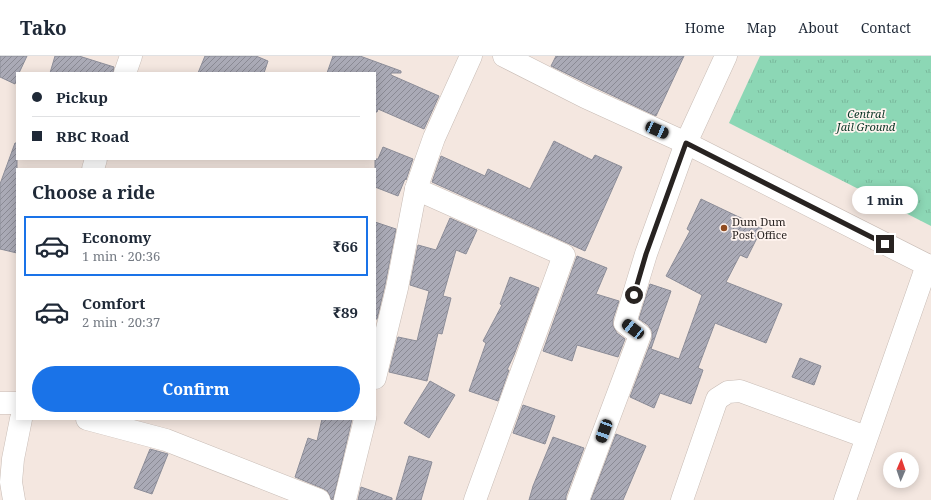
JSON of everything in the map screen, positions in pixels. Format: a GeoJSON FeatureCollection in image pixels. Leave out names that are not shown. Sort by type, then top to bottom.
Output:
{"type":"FeatureCollection","features":[{"type":"Feature","properties":{"kind":"street"},"geometry":{"type":"LineString","coordinates":[[376,374],[397,288],[416,189],[434,138],[471,56]]}},
{"type":"Feature","properties":{"kind":"street"},"geometry":{"type":"LineString","coordinates":[[504,56],[585,97],[686,143],[929,266],[866,437],[845,500]]}},
{"type":"Feature","properties":{"kind":"street"},"geometry":{"type":"LineString","coordinates":[[578,500],[640,335],[625,323],[646,254],[686,143],[726,56]]}},
{"type":"Feature","properties":{"kind":"street"},"geometry":{"type":"LineString","coordinates":[[416,189],[564,255],[475,500]]}},
{"type":"Feature","properties":{"kind":"street"},"geometry":{"type":"LineString","coordinates":[[682,500],[717,399],[728,392],[740,391],[866,437]]}},
{"type":"Feature","properties":{"kind":"street"},"geometry":{"type":"LineString","coordinates":[[0,403],[16,403]]}},
{"type":"Feature","properties":{"kind":"street"},"geometry":{"type":"LineString","coordinates":[[14,500],[11,482],[13,459],[21,420]]}},
{"type":"Feature","properties":{"kind":"street"},"geometry":{"type":"LineString","coordinates":[[91,420],[166,440],[319,500]]}},
{"type":"Feature","properties":{"kind":"street"},"geometry":{"type":"LineString","coordinates":[[345,500],[365,420]]}},
{"type":"Feature","properties":{"kind":"green space","name":"Central Jail Ground"},"geometry":{"type":"Polygon","coordinates":[[[760,56],[931,56],[931,226],[729,123],[760,56]]]}},
{"type":"Feature","properties":{"kind":"building"},"geometry":{"type":"Polygon","coordinates":[[[0,56],[27,56],[19,72],[16,72],[15,84],[0,77],[0,56]]]}},
{"type":"Feature","properties":{"kind":"building"},"geometry":{"type":"Polygon","coordinates":[[[55,56],[79,56],[114,67],[113,72],[50,72],[55,56]]]}},
{"type":"Feature","properties":{"kind":"building"},"geometry":{"type":"Polygon","coordinates":[[[205,56],[256,56],[268,61],[264,72],[198,72],[205,56]]]}},
{"type":"Feature","properties":{"kind":"building"},"geometry":{"type":"Polygon","coordinates":[[[333,56],[360,56],[401,71],[401,73],[391,73],[391,75],[439,96],[424,129],[378,109],[376,112],[376,72],[327,72],[333,56]]]}},
{"type":"Feature","properties":{"kind":"building"},"geometry":{"type":"Polygon","coordinates":[[[556,56],[684,56],[656,116],[551,66],[556,56]]]}},
{"type":"Feature","properties":{"kind":"building"},"geometry":{"type":"Polygon","coordinates":[[[554,141],[592,160],[595,155],[622,167],[585,251],[432,182],[441,156],[485,176],[488,169],[530,189],[554,141]]]}},
{"type":"Feature","properties":{"kind":"building"},"geometry":{"type":"Polygon","coordinates":[[[16,143],[16,253],[0,249],[0,184],[16,143]]]}},
{"type":"Feature","properties":{"kind":"building"},"geometry":{"type":"Polygon","coordinates":[[[383,147],[413,159],[406,180],[405,179],[398,196],[376,187],[375,160],[378,159],[383,147]]]}},
{"type":"Feature","properties":{"kind":"building"},"geometry":{"type":"Polygon","coordinates":[[[701,199],[762,228],[747,258],[740,255],[726,282],[782,304],[766,343],[715,323],[698,368],[703,370],[691,404],[660,393],[654,408],[630,397],[652,339],[652,331],[648,325],[639,319],[650,284],[671,291],[651,349],[679,359],[702,295],[666,276],[690,231],[687,229],[701,199]]]}},
{"type":"Feature","properties":{"kind":"building"},"geometry":{"type":"Polygon","coordinates":[[[450,218],[477,230],[466,254],[456,250],[443,296],[451,298],[442,334],[438,333],[427,381],[389,372],[398,337],[417,341],[429,291],[410,285],[418,245],[436,250],[450,218]]]}},
{"type":"Feature","properties":{"kind":"building"},"geometry":{"type":"Polygon","coordinates":[[[376,222],[396,229],[376,319],[376,222]]]}},
{"type":"Feature","properties":{"kind":"building"},"geometry":{"type":"Polygon","coordinates":[[[577,256],[607,268],[596,294],[619,301],[613,319],[613,326],[617,333],[625,339],[618,357],[577,345],[572,361],[543,351],[577,256]]]}},
{"type":"Feature","properties":{"kind":"building"},"geometry":{"type":"Polygon","coordinates":[[[510,277],[539,288],[507,370],[509,370],[498,401],[469,391],[486,343],[483,341],[502,305],[500,304],[510,277]]]}},
{"type":"Feature","properties":{"kind":"building"},"geometry":{"type":"Polygon","coordinates":[[[800,358],[821,366],[814,385],[792,377],[800,358]]]}},
{"type":"Feature","properties":{"kind":"building"},"geometry":{"type":"Polygon","coordinates":[[[430,381],[455,395],[429,438],[404,423],[430,381]]]}},
{"type":"Feature","properties":{"kind":"building"},"geometry":{"type":"Polygon","coordinates":[[[523,405],[555,416],[545,444],[513,433],[523,405]]]}},
{"type":"Feature","properties":{"kind":"building"},"geometry":{"type":"Polygon","coordinates":[[[322,420],[352,420],[333,500],[324,489],[295,477],[308,438],[317,441],[322,420]]]}},
{"type":"Feature","properties":{"kind":"building"},"geometry":{"type":"Polygon","coordinates":[[[616,434],[646,446],[623,500],[591,500],[616,434]]]}},
{"type":"Feature","properties":{"kind":"building"},"geometry":{"type":"Polygon","coordinates":[[[553,437],[584,448],[566,496],[566,500],[529,500],[533,486],[553,437]]]}},
{"type":"Feature","properties":{"kind":"building"},"geometry":{"type":"Polygon","coordinates":[[[150,449],[168,454],[152,494],[134,488],[150,449]]]}},
{"type":"Feature","properties":{"kind":"building"},"geometry":{"type":"Polygon","coordinates":[[[409,456],[432,462],[421,500],[396,500],[409,456]]]}},
{"type":"Feature","properties":{"kind":"building"},"geometry":{"type":"Polygon","coordinates":[[[361,487],[392,498],[392,500],[358,500],[361,487]]]}},
{"type":"Feature","properties":{"kind":"place","name":"Dum Dum Post Office"},"geometry":{"type":"Point","coordinates":[724,228]}},
{"type":"Feature","properties":{"kind":"route"},"geometry":{"type":"LineString","coordinates":[[634,295],[646,254],[686,143],[885,244]]}}]}
